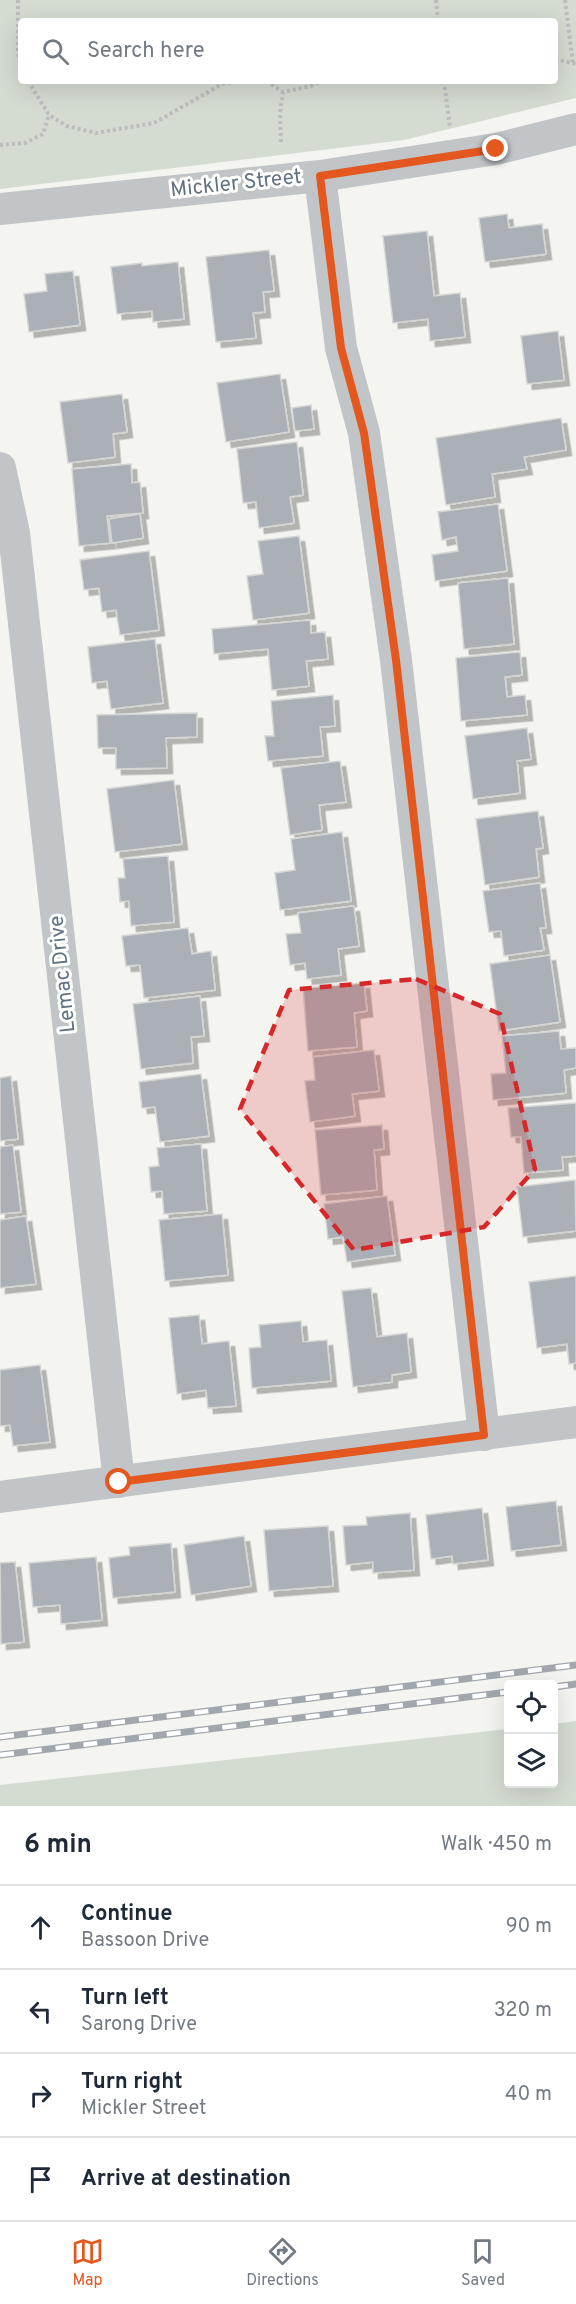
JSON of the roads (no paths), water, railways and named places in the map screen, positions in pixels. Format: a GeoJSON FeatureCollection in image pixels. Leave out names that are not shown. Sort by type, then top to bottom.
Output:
{"type":"FeatureCollection","features":[{"type":"Feature","properties":{"kind":"street","name":"Mickler Street"},"geometry":{"type":"LineString","coordinates":[[0,209],[320,176],[496,149],[576,129]]}},
{"type":"Feature","properties":{"kind":"street"},"geometry":{"type":"LineString","coordinates":[[320,176],[341,348],[364,433],[396,660],[484,1435]]}},
{"type":"Feature","properties":{"kind":"street","name":"Lemac Drive"},"geometry":{"type":"LineString","coordinates":[[0,468],[14,533],[119,1482]]}},
{"type":"Feature","properties":{"kind":"street"},"geometry":{"type":"LineString","coordinates":[[0,1497],[576,1422]]}},
{"type":"Feature","properties":{"kind":"railway"},"geometry":{"type":"LineString","coordinates":[[0,1737],[576,1665]]}},
{"type":"Feature","properties":{"kind":"railway"},"geometry":{"type":"LineString","coordinates":[[558,1686],[576,1684]]}},
{"type":"Feature","properties":{"kind":"railway"},"geometry":{"type":"LineString","coordinates":[[0,1755],[504,1692]]}}]}
